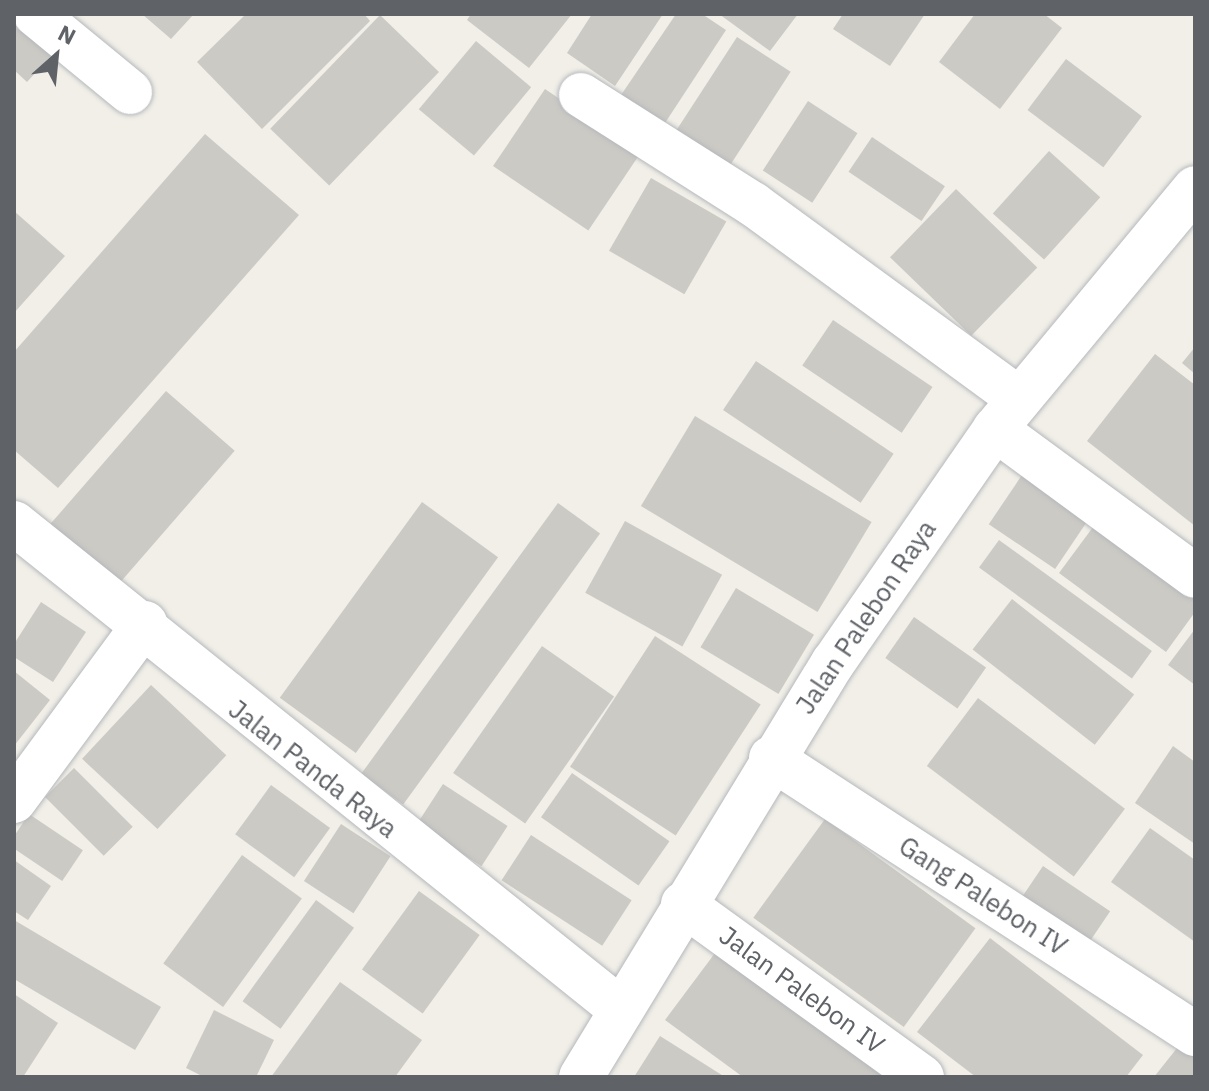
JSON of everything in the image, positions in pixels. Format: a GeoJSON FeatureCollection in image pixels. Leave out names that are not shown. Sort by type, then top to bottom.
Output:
{"type":"FeatureCollection","features":[{"type":"Feature","properties":{"kind":"street"},"geometry":{"type":"LineString","coordinates":[[35,14],[130,92]]}},
{"type":"Feature","properties":{"kind":"street"},"geometry":{"type":"LineString","coordinates":[[581,95],[753,204],[1007,414],[1195,576]]}},
{"type":"Feature","properties":{"kind":"street","name":"Jalan Palebon Raya"},"geometry":{"type":"LineString","coordinates":[[581,1077],[619,1008],[771,758],[1007,414],[1195,188]]}},
{"type":"Feature","properties":{"kind":"street","name":"Jalan Panda Raya"},"geometry":{"type":"LineString","coordinates":[[14,523],[145,623],[224,698],[619,1008]]}},
{"type":"Feature","properties":{"kind":"street"},"geometry":{"type":"LineString","coordinates":[[14,801],[145,623]]}},
{"type":"Feature","properties":{"kind":"street","name":"Gang Palebon IV"},"geometry":{"type":"LineString","coordinates":[[771,758],[1195,1034]]}},
{"type":"Feature","properties":{"kind":"street","name":"Jalan Palebon IV"},"geometry":{"type":"LineString","coordinates":[[683,904],[922,1077]]}},
{"type":"Feature","properties":{"kind":"building"},"geometry":{"type":"Polygon","coordinates":[[[14,14],[58,48],[27,82],[14,70],[14,14]]]}},
{"type":"Feature","properties":{"kind":"building"},"geometry":{"type":"Polygon","coordinates":[[[142,14],[194,14],[171,39],[142,14]]]}},
{"type":"Feature","properties":{"kind":"building"},"geometry":{"type":"Polygon","coordinates":[[[246,14],[364,14],[370,21],[262,129],[197,62],[246,14]]]}},
{"type":"Feature","properties":{"kind":"building"},"geometry":{"type":"Polygon","coordinates":[[[471,14],[572,14],[529,68],[467,20],[471,14]]]}},
{"type":"Feature","properties":{"kind":"building"},"geometry":{"type":"Polygon","coordinates":[[[592,14],[663,14],[615,86],[567,53],[592,14]]]}},
{"type":"Feature","properties":{"kind":"building"},"geometry":{"type":"Polygon","coordinates":[[[676,14],[702,14],[726,30],[663,126],[619,98],[676,14]]]}},
{"type":"Feature","properties":{"kind":"building"},"geometry":{"type":"Polygon","coordinates":[[[719,14],[798,14],[770,51],[719,14]]]}},
{"type":"Feature","properties":{"kind":"building"},"geometry":{"type":"Polygon","coordinates":[[[843,14],[925,14],[890,66],[833,29],[843,14]]]}},
{"type":"Feature","properties":{"kind":"building"},"geometry":{"type":"Polygon","coordinates":[[[975,14],[1044,14],[1062,28],[1000,109],[939,62],[975,14]]]}},
{"type":"Feature","properties":{"kind":"building"},"geometry":{"type":"Polygon","coordinates":[[[380,15],[439,72],[329,186],[270,129],[380,15]]]}},
{"type":"Feature","properties":{"kind":"building"},"geometry":{"type":"Polygon","coordinates":[[[737,37],[791,72],[727,169],[674,134],[737,37]]]}},
{"type":"Feature","properties":{"kind":"building"},"geometry":{"type":"Polygon","coordinates":[[[476,41],[531,87],[474,155],[419,109],[476,41]]]}},
{"type":"Feature","properties":{"kind":"building"},"geometry":{"type":"Polygon","coordinates":[[[1066,59],[1142,116],[1103,167],[1027,110],[1066,59]]]}},
{"type":"Feature","properties":{"kind":"building"},"geometry":{"type":"Polygon","coordinates":[[[545,89],[640,153],[588,230],[493,166],[545,89]]]}},
{"type":"Feature","properties":{"kind":"building"},"geometry":{"type":"Polygon","coordinates":[[[808,101],[857,133],[812,203],[763,171],[808,101]]]}},
{"type":"Feature","properties":{"kind":"building"},"geometry":{"type":"Polygon","coordinates":[[[205,134],[299,215],[58,488],[14,450],[14,352],[205,134]]]}},
{"type":"Feature","properties":{"kind":"building"},"geometry":{"type":"Polygon","coordinates":[[[872,137],[945,186],[921,221],[849,172],[872,137]]]}},
{"type":"Feature","properties":{"kind":"building"},"geometry":{"type":"Polygon","coordinates":[[[1049,151],[1100,197],[1044,260],[993,213],[1049,151]]]}},
{"type":"Feature","properties":{"kind":"building"},"geometry":{"type":"Polygon","coordinates":[[[651,178],[726,222],[684,294],[609,251],[651,178]]]}},
{"type":"Feature","properties":{"kind":"building"},"geometry":{"type":"Polygon","coordinates":[[[956,189],[1037,267],[971,336],[890,257],[956,189]]]}},
{"type":"Feature","properties":{"kind":"building"},"geometry":{"type":"Polygon","coordinates":[[[14,211],[65,256],[14,313],[14,211]]]}},
{"type":"Feature","properties":{"kind":"building"},"geometry":{"type":"Polygon","coordinates":[[[833,320],[932,387],[902,433],[802,366],[833,320]]]}},
{"type":"Feature","properties":{"kind":"building"},"geometry":{"type":"Polygon","coordinates":[[[1195,347],[1195,374],[1182,363],[1195,347]]]}},
{"type":"Feature","properties":{"kind":"building"},"geometry":{"type":"Polygon","coordinates":[[[1155,354],[1195,385],[1195,526],[1087,441],[1155,354]]]}},
{"type":"Feature","properties":{"kind":"building"},"geometry":{"type":"Polygon","coordinates":[[[756,361],[894,454],[861,503],[723,410],[756,361]]]}},
{"type":"Feature","properties":{"kind":"building"},"geometry":{"type":"Polygon","coordinates":[[[166,391],[235,451],[119,584],[51,524],[166,391]]]}},
{"type":"Feature","properties":{"kind":"building"},"geometry":{"type":"Polygon","coordinates":[[[695,416],[872,522],[817,612],[641,506],[695,416]]]}},
{"type":"Feature","properties":{"kind":"building"},"geometry":{"type":"Polygon","coordinates":[[[1024,472],[1090,517],[1055,569],[989,524],[1024,472]]]}},
{"type":"Feature","properties":{"kind":"building"},"geometry":{"type":"Polygon","coordinates":[[[422,502],[498,557],[356,753],[280,698],[422,502]]]}},
{"type":"Feature","properties":{"kind":"building"},"geometry":{"type":"Polygon","coordinates":[[[558,503],[600,534],[403,805],[361,774],[558,503]]]}},
{"type":"Feature","properties":{"kind":"building"},"geometry":{"type":"Polygon","coordinates":[[[625,521],[722,575],[682,647],[585,593],[625,521]]]}},
{"type":"Feature","properties":{"kind":"building"},"geometry":{"type":"Polygon","coordinates":[[[1096,523],[1195,596],[1195,612],[1166,652],[1059,573],[1096,523]]]}},
{"type":"Feature","properties":{"kind":"building"},"geometry":{"type":"Polygon","coordinates":[[[999,540],[1152,651],[1132,679],[979,568],[999,540]]]}},
{"type":"Feature","properties":{"kind":"building"},"geometry":{"type":"Polygon","coordinates":[[[736,588],[814,635],[778,694],[700,647],[736,588]]]}},
{"type":"Feature","properties":{"kind":"building"},"geometry":{"type":"Polygon","coordinates":[[[1012,599],[1134,694],[1095,745],[973,649],[1012,599]]]}},
{"type":"Feature","properties":{"kind":"building"},"geometry":{"type":"Polygon","coordinates":[[[41,602],[86,632],[53,682],[14,657],[14,644],[41,602]]]}},
{"type":"Feature","properties":{"kind":"building"},"geometry":{"type":"Polygon","coordinates":[[[914,617],[986,667],[957,708],[885,658],[914,617]]]}},
{"type":"Feature","properties":{"kind":"building"},"geometry":{"type":"Polygon","coordinates":[[[1195,629],[1195,685],[1168,665],[1195,629]]]}},
{"type":"Feature","properties":{"kind":"building"},"geometry":{"type":"Polygon","coordinates":[[[655,636],[761,705],[676,835],[570,767],[655,636]]]}},
{"type":"Feature","properties":{"kind":"building"},"geometry":{"type":"Polygon","coordinates":[[[542,646],[614,696],[525,823],[453,773],[542,646]]]}},
{"type":"Feature","properties":{"kind":"building"},"geometry":{"type":"Polygon","coordinates":[[[14,671],[50,700],[14,746],[14,671]]]}},
{"type":"Feature","properties":{"kind":"building"},"geometry":{"type":"Polygon","coordinates":[[[151,685],[226,755],[157,829],[82,759],[151,685]]]}},
{"type":"Feature","properties":{"kind":"building"},"geometry":{"type":"Polygon","coordinates":[[[978,698],[1125,809],[1074,877],[927,766],[978,698]]]}},
{"type":"Feature","properties":{"kind":"building"},"geometry":{"type":"Polygon","coordinates":[[[1173,746],[1195,762],[1195,844],[1135,803],[1173,746]]]}},
{"type":"Feature","properties":{"kind":"building"},"geometry":{"type":"Polygon","coordinates":[[[74,768],[133,827],[104,856],[45,797],[74,768]]]}},
{"type":"Feature","properties":{"kind":"building"},"geometry":{"type":"Polygon","coordinates":[[[572,773],[669,841],[639,885],[541,817],[572,773]]]}},
{"type":"Feature","properties":{"kind":"building"},"geometry":{"type":"Polygon","coordinates":[[[443,784],[508,826],[481,866],[417,824],[443,784]]]}},
{"type":"Feature","properties":{"kind":"building"},"geometry":{"type":"Polygon","coordinates":[[[271,785],[330,828],[294,877],[235,834],[271,785]]]}},
{"type":"Feature","properties":{"kind":"building"},"geometry":{"type":"Polygon","coordinates":[[[29,814],[83,850],[62,881],[14,849],[14,836],[29,814]]]}},
{"type":"Feature","properties":{"kind":"building"},"geometry":{"type":"Polygon","coordinates":[[[825,819],[975,928],[904,1027],[753,918],[825,819]]]}},
{"type":"Feature","properties":{"kind":"building"},"geometry":{"type":"Polygon","coordinates":[[[341,824],[390,856],[353,913],[304,881],[341,824]]]}},
{"type":"Feature","properties":{"kind":"building"},"geometry":{"type":"Polygon","coordinates":[[[1150,828],[1195,860],[1195,942],[1111,882],[1150,828]]]}},
{"type":"Feature","properties":{"kind":"building"},"geometry":{"type":"Polygon","coordinates":[[[531,835],[632,900],[602,946],[502,880],[531,835]]]}},
{"type":"Feature","properties":{"kind":"building"},"geometry":{"type":"Polygon","coordinates":[[[242,855],[302,898],[223,1007],[163,963],[242,855]]]}},
{"type":"Feature","properties":{"kind":"building"},"geometry":{"type":"Polygon","coordinates":[[[14,860],[51,886],[28,920],[14,911],[14,860]]]}},
{"type":"Feature","properties":{"kind":"building"},"geometry":{"type":"Polygon","coordinates":[[[1043,866],[1110,911],[1085,949],[1018,903],[1043,866]]]}},
{"type":"Feature","properties":{"kind":"building"},"geometry":{"type":"Polygon","coordinates":[[[419,891],[480,935],[423,1014],[362,969],[419,891]]]}},
{"type":"Feature","properties":{"kind":"building"},"geometry":{"type":"Polygon","coordinates":[[[316,900],[354,928],[281,1029],[243,1001],[316,900]]]}},
{"type":"Feature","properties":{"kind":"building"},"geometry":{"type":"Polygon","coordinates":[[[14,920],[161,1007],[135,1050],[14,979],[14,920]]]}},
{"type":"Feature","properties":{"kind":"building"},"geometry":{"type":"Polygon","coordinates":[[[990,938],[1143,1055],[1126,1077],[976,1077],[917,1032],[990,938]]]}},
{"type":"Feature","properties":{"kind":"building"},"geometry":{"type":"Polygon","coordinates":[[[718,949],[891,1077],[743,1077],[665,1020],[718,949]]]}},
{"type":"Feature","properties":{"kind":"building"},"geometry":{"type":"Polygon","coordinates":[[[340,982],[422,1040],[395,1077],[271,1077],[340,982]]]}},
{"type":"Feature","properties":{"kind":"building"},"geometry":{"type":"Polygon","coordinates":[[[14,994],[58,1023],[23,1077],[14,1077],[14,994]]]}},
{"type":"Feature","properties":{"kind":"building"},"geometry":{"type":"Polygon","coordinates":[[[214,1010],[274,1040],[256,1077],[204,1077],[186,1068],[214,1010]]]}},
{"type":"Feature","properties":{"kind":"building"},"geometry":{"type":"Polygon","coordinates":[[[660,1036],[725,1077],[634,1077],[660,1036]]]}},
{"type":"Feature","properties":{"kind":"building"},"geometry":{"type":"Polygon","coordinates":[[[1185,1038],[1195,1045],[1195,1077],[1154,1077],[1185,1038]]]}}]}
